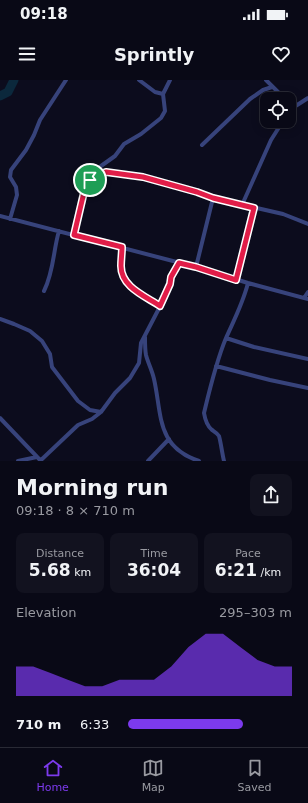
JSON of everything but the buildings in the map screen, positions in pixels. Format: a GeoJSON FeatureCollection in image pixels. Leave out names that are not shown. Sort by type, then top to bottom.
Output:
{"type":"FeatureCollection","features":[{"type":"Feature","properties":{"kind":"street"},"geometry":{"type":"LineString","coordinates":[[10,219],[17,195],[16,187],[10,177],[11,170],[26,150],[43,115],[66,80]]}},
{"type":"Feature","properties":{"kind":"street"},"geometry":{"type":"LineString","coordinates":[[139,80],[155,92],[163,94]]}},
{"type":"Feature","properties":{"kind":"street"},"geometry":{"type":"LineString","coordinates":[[74,235],[85,188],[96,169],[115,156],[124,144],[141,134],[161,118],[165,111],[163,94],[170,80]]}},
{"type":"Feature","properties":{"kind":"street"},"geometry":{"type":"LineString","coordinates":[[266,80],[277,92]]}},
{"type":"Feature","properties":{"kind":"street"},"geometry":{"type":"LineString","coordinates":[[202,145],[250,100],[263,90],[272,87]]}},
{"type":"Feature","properties":{"kind":"street"},"geometry":{"type":"LineString","coordinates":[[296,106],[308,98]]}},
{"type":"Feature","properties":{"kind":"street"},"geometry":{"type":"LineString","coordinates":[[242,205],[271,140],[279,128]]}},
{"type":"Feature","properties":{"kind":"street"},"geometry":{"type":"LineString","coordinates":[[90,180],[95,176],[106,172],[143,177],[213,198],[293,218],[308,224]]}},
{"type":"Feature","properties":{"kind":"street"},"geometry":{"type":"LineString","coordinates":[[196,267],[213,198]]}},
{"type":"Feature","properties":{"kind":"street"},"geometry":{"type":"LineString","coordinates":[[236,280],[254,208]]}},
{"type":"Feature","properties":{"kind":"street"},"geometry":{"type":"LineString","coordinates":[[0,217],[122,247],[306,299],[308,293]]}},
{"type":"Feature","properties":{"kind":"street"},"geometry":{"type":"LineString","coordinates":[[44,291],[50,280],[54,250],[59,231]]}},
{"type":"Feature","properties":{"kind":"street"},"geometry":{"type":"LineString","coordinates":[[122,247],[120,267],[125,281],[131,287],[160,306]]}},
{"type":"Feature","properties":{"kind":"street"},"geometry":{"type":"LineString","coordinates":[[18,461],[39,460],[78,425],[92,419],[101,412],[115,393],[130,378],[139,363],[141,343],[160,306],[170,284],[171,277],[179,263]]}},
{"type":"Feature","properties":{"kind":"street"},"geometry":{"type":"LineString","coordinates":[[224,461],[218,434],[209,426],[204,417],[208,394],[216,366],[226,338],[240,310],[248,283]]}},
{"type":"Feature","properties":{"kind":"street"},"geometry":{"type":"LineString","coordinates":[[0,319],[30,331],[42,341],[50,354],[52,367],[78,400],[90,410],[101,412]]}},
{"type":"Feature","properties":{"kind":"street"},"geometry":{"type":"LineString","coordinates":[[145,337],[146,355],[155,380],[161,419],[168,439],[184,455],[199,461]]}},
{"type":"Feature","properties":{"kind":"street"},"geometry":{"type":"LineString","coordinates":[[226,338],[254,347],[308,359]]}},
{"type":"Feature","properties":{"kind":"street"},"geometry":{"type":"LineString","coordinates":[[216,366],[308,388]]}},
{"type":"Feature","properties":{"kind":"street"},"geometry":{"type":"LineString","coordinates":[[0,418],[39,460]]}},
{"type":"Feature","properties":{"kind":"street"},"geometry":{"type":"LineString","coordinates":[[148,461],[168,439]]}},
{"type":"Feature","properties":{"kind":"waterway"},"geometry":{"type":"LineString","coordinates":[[0,96],[8,92],[14,80]]}},
{"type":"Feature","properties":{"kind":"route"},"geometry":{"type":"LineString","coordinates":[[106,172],[143,177],[213,198],[254,208],[236,280],[179,263],[171,277],[167,293],[160,306],[141,294],[125,281],[122,275],[120,267],[122,247],[74,235],[85,188],[90,180],[95,176],[106,172]]}}]}
